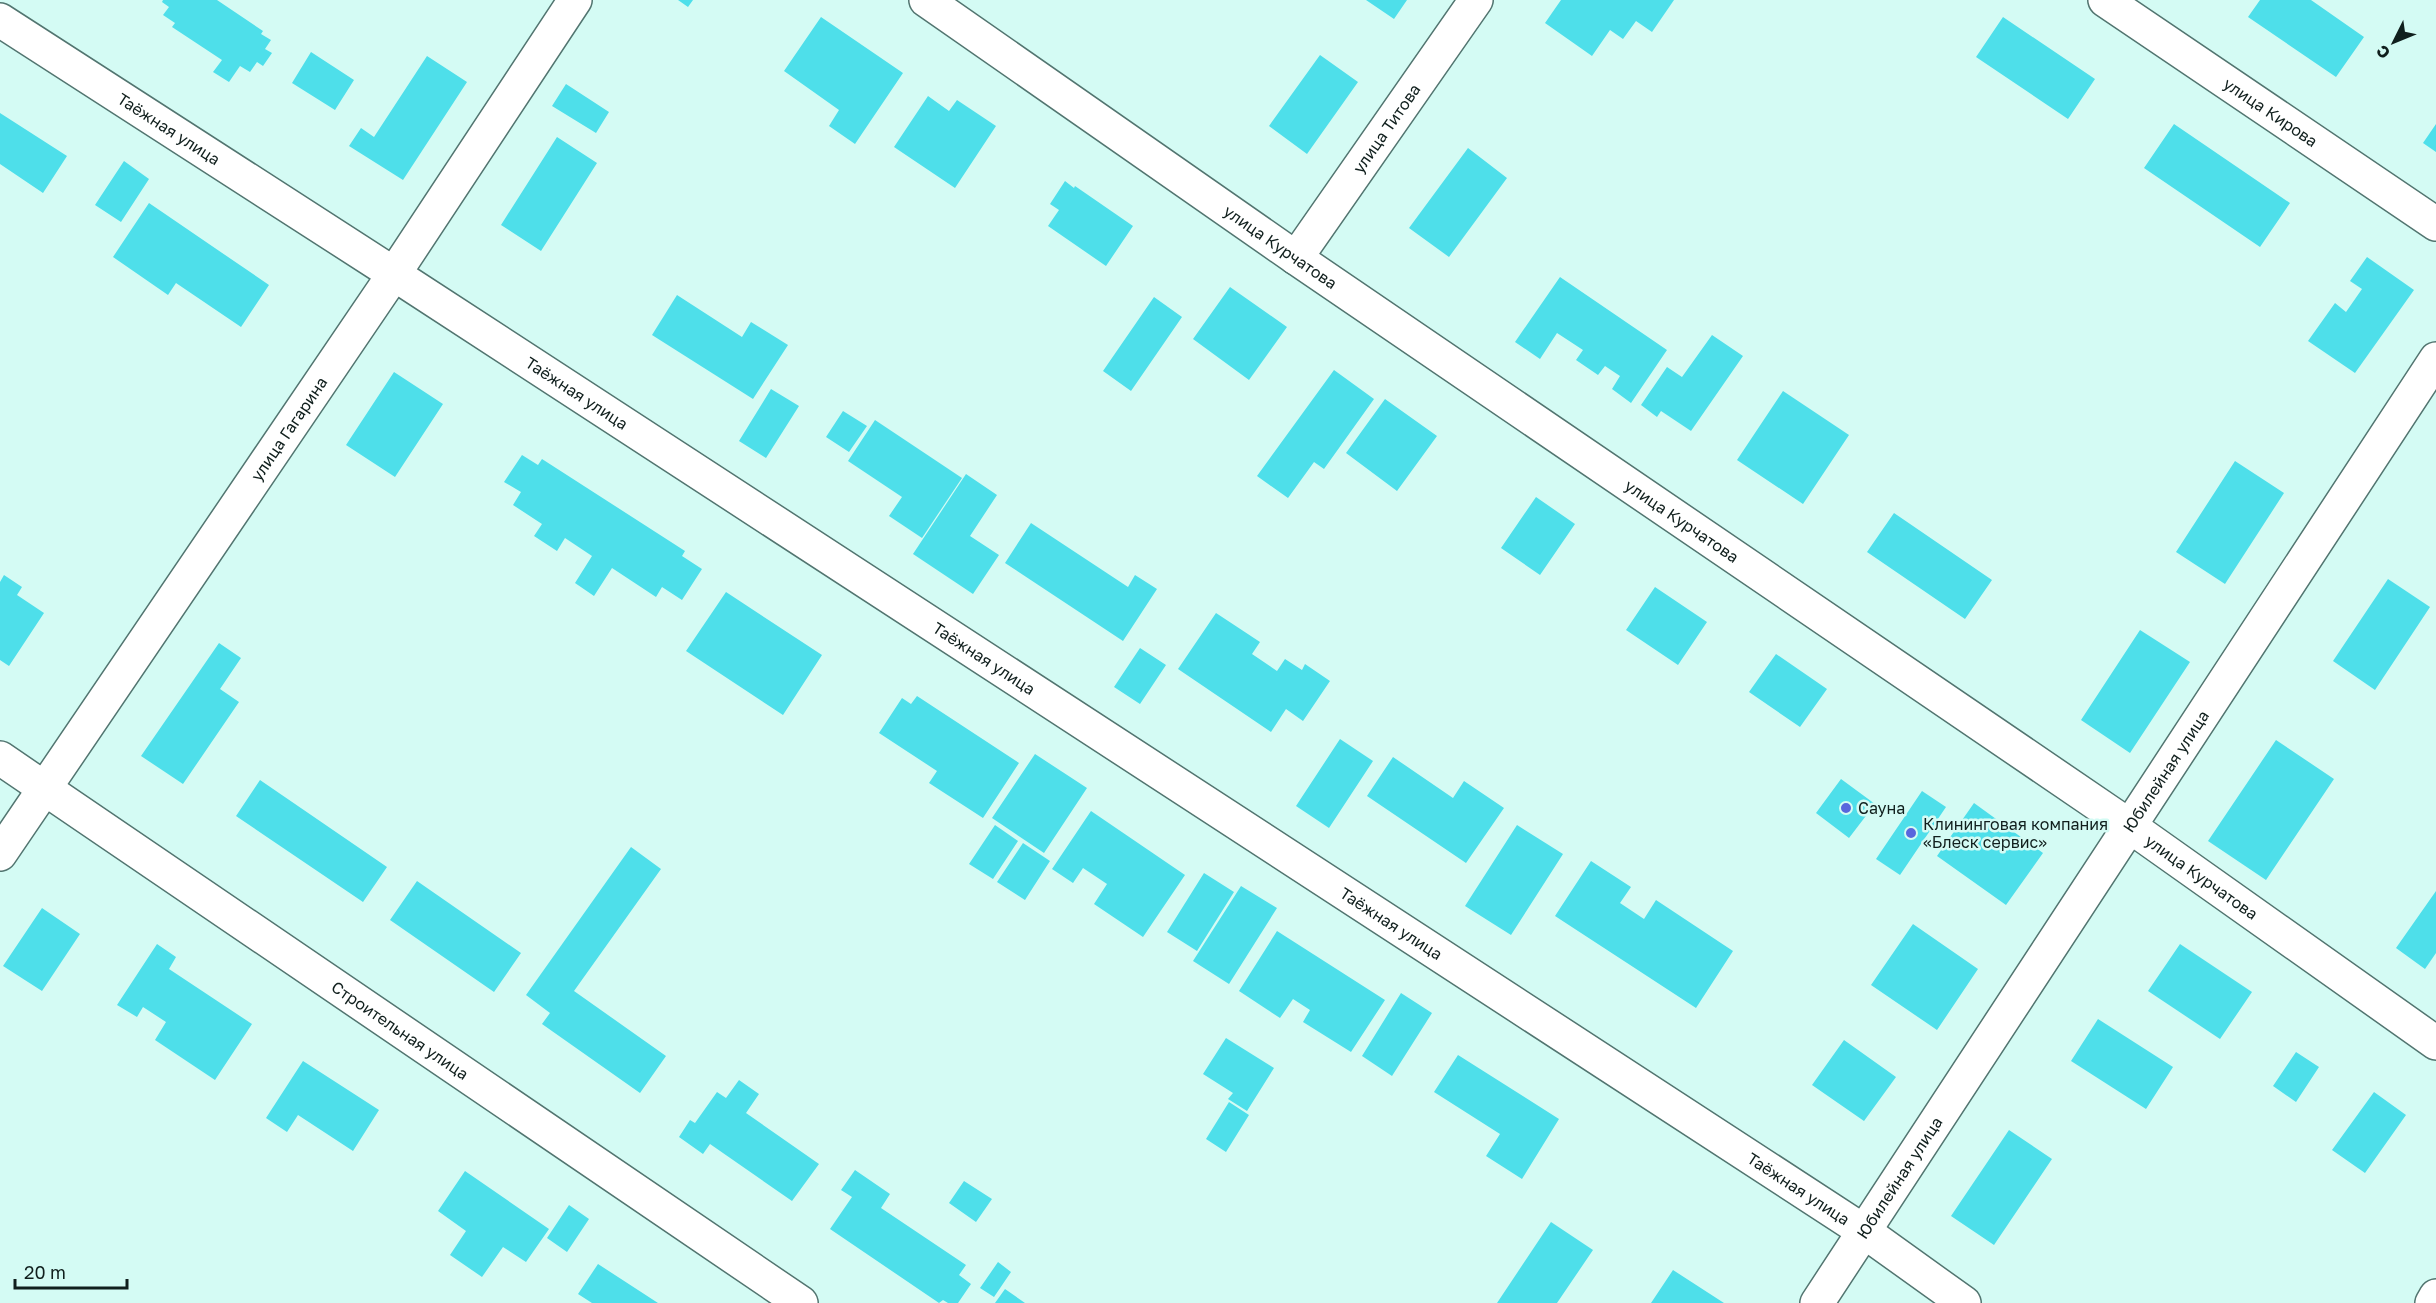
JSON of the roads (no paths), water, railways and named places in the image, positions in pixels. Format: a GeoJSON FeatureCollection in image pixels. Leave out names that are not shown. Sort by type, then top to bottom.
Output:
{"type":"FeatureCollection","features":[{"type":"Feature","properties":{"kind":"street","name":"улица Гагарина"},"geometry":{"type":"LineString","coordinates":[[0,854],[394,274],[576,0]]}},
{"type":"Feature","properties":{"kind":"street","name":"улица Курчатова"},"geometry":{"type":"LineString","coordinates":[[926,0],[1296,258],[2131,827],[2436,1043]]}},
{"type":"Feature","properties":{"kind":"street","name":"улица Титова"},"geometry":{"type":"LineString","coordinates":[[1296,258],[1476,0]]}},
{"type":"Feature","properties":{"kind":"street","name":"улица Кирова"},"geometry":{"type":"LineString","coordinates":[[2105,0],[2436,224]]}},
{"type":"Feature","properties":{"kind":"street","name":"Таёжная улица"},"geometry":{"type":"LineString","coordinates":[[0,20],[1865,1232],[1964,1303]]}},
{"type":"Feature","properties":{"kind":"street","name":"Юбилейная улица"},"geometry":{"type":"LineString","coordinates":[[1817,1303],[2131,827],[2436,358]]}},
{"type":"Feature","properties":{"kind":"street","name":"Строительная улица"},"geometry":{"type":"LineString","coordinates":[[0,758],[801,1303]]}},
{"type":"Feature","properties":{"kind":"street"},"geometry":{"type":"LineString","coordinates":[[2432,1303],[2436,1296]]}},
{"type":"Feature","properties":{"kind":"place","name":"Сауна"},"geometry":{"type":"Point","coordinates":[1846,808]}},
{"type":"Feature","properties":{"kind":"place","name":"Клининговая компания «Блеск сервис»"},"geometry":{"type":"Point","coordinates":[1911,833]}}]}
